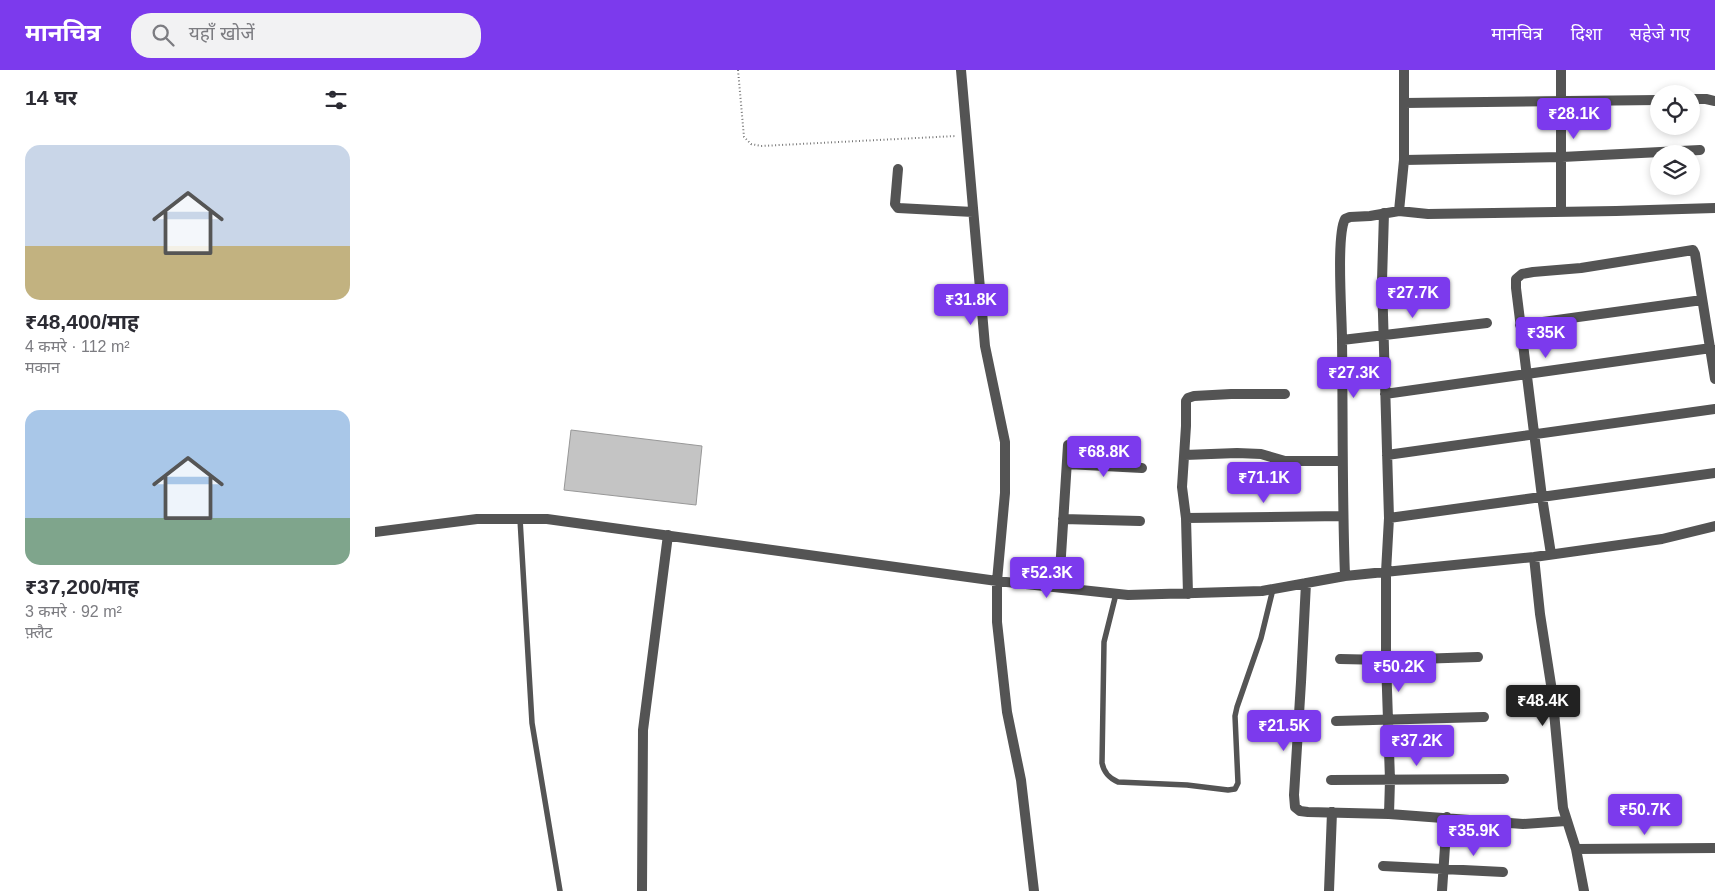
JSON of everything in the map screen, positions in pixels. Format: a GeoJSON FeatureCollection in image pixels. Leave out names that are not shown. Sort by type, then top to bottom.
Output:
{"type":"FeatureCollection","features":[{"type":"Feature","properties":{"kind":"street"},"geometry":{"type":"LineString","coordinates":[[961,70],[985,346],[1005,442],[1004,523],[997,581],[997,622],[1002,678],[1021,780],[1034,891]]}},
{"type":"Feature","properties":{"kind":"street"},"geometry":{"type":"LineString","coordinates":[[1399,211],[1404,160],[1404,70]]}},
{"type":"Feature","properties":{"kind":"street"},"geometry":{"type":"LineString","coordinates":[[1561,70],[1561,211]]}},
{"type":"Feature","properties":{"kind":"street"},"geometry":{"type":"LineString","coordinates":[[1700,99],[1715,101]]}},
{"type":"Feature","properties":{"kind":"street"},"geometry":{"type":"LineString","coordinates":[[1404,103],[1650,100]]}},
{"type":"Feature","properties":{"kind":"street"},"geometry":{"type":"LineString","coordinates":[[1404,160],[1561,157],[1650,153]]}},
{"type":"Feature","properties":{"kind":"street"},"geometry":{"type":"LineString","coordinates":[[898,169],[895,204],[898,208],[973,212]]}},
{"type":"Feature","properties":{"kind":"street"},"geometry":{"type":"LineString","coordinates":[[1345,576],[1341,275],[1342,224],[1345,219],[1399,211],[1427,214],[1715,208]]}},
{"type":"Feature","properties":{"kind":"street"},"geometry":{"type":"LineString","coordinates":[[1384,213],[1382,280],[1389,518],[1386,572],[1389,814]]}},
{"type":"Feature","properties":{"kind":"street"},"geometry":{"type":"LineString","coordinates":[[1551,554],[1515,288],[1516,279],[1522,274],[1533,272],[1581,268],[1693,250],[1715,379]]}},
{"type":"Feature","properties":{"kind":"street"},"geometry":{"type":"LineString","coordinates":[[1520,325],[1702,300]]}},
{"type":"Feature","properties":{"kind":"street"},"geometry":{"type":"LineString","coordinates":[[1342,340],[1487,323]]}},
{"type":"Feature","properties":{"kind":"street"},"geometry":{"type":"LineString","coordinates":[[1385,394],[1711,348]]}},
{"type":"Feature","properties":{"kind":"street"},"geometry":{"type":"LineString","coordinates":[[1189,594],[1182,487],[1185,455],[1186,401],[1194,396],[1285,394]]}},
{"type":"Feature","properties":{"kind":"street"},"geometry":{"type":"LineString","coordinates":[[1387,455],[1534,436],[1715,409]]}},
{"type":"Feature","properties":{"kind":"street"},"geometry":{"type":"LineString","coordinates":[[1059,588],[1068,445]]}},
{"type":"Feature","properties":{"kind":"street"},"geometry":{"type":"LineString","coordinates":[[1185,455],[1237,453],[1261,454],[1285,461],[1342,461]]}},
{"type":"Feature","properties":{"kind":"street"},"geometry":{"type":"LineString","coordinates":[[1067,464],[1142,468]]}},
{"type":"Feature","properties":{"kind":"street"},"geometry":{"type":"LineString","coordinates":[[1389,518],[1715,473]]}},
{"type":"Feature","properties":{"kind":"street"},"geometry":{"type":"LineString","coordinates":[[1185,518],[1343,516]]}},
{"type":"Feature","properties":{"kind":"street"},"geometry":{"type":"LineString","coordinates":[[1063,518],[1139,521]]}},
{"type":"Feature","properties":{"kind":"street"},"geometry":{"type":"LineString","coordinates":[[375,532],[477,519],[547,519],[997,581],[1116,594],[1189,594],[1273,589],[1345,576],[1534,557],[1662,539],[1715,526]]}},
{"type":"Feature","properties":{"kind":"street"},"geometry":{"type":"LineString","coordinates":[[642,891],[643,730],[668,535]]}},
{"type":"Feature","properties":{"kind":"street"},"geometry":{"type":"LineString","coordinates":[[1534,557],[1540,614],[1552,691],[1563,808],[1576,849],[1584,891]]}},
{"type":"Feature","properties":{"kind":"street"},"geometry":{"type":"LineString","coordinates":[[1305,583],[1295,807],[1300,811],[1389,814],[1523,824],[1566,821]]}},
{"type":"Feature","properties":{"kind":"street"},"geometry":{"type":"LineString","coordinates":[[1340,659],[1386,660],[1478,657]]}},
{"type":"Feature","properties":{"kind":"street"},"geometry":{"type":"LineString","coordinates":[[1337,721],[1483,717]]}},
{"type":"Feature","properties":{"kind":"street"},"geometry":{"type":"LineString","coordinates":[[1331,780],[1504,779]]}},
{"type":"Feature","properties":{"kind":"street"},"geometry":{"type":"LineString","coordinates":[[1329,891],[1332,812]]}},
{"type":"Feature","properties":{"kind":"street"},"geometry":{"type":"LineString","coordinates":[[1442,891],[1447,818]]}},
{"type":"Feature","properties":{"kind":"street"},"geometry":{"type":"LineString","coordinates":[[1576,849],[1715,848]]}},
{"type":"Feature","properties":{"kind":"street"},"geometry":{"type":"LineString","coordinates":[[1383,866],[1503,872]]}},
{"type":"Feature","properties":{"kind":"lane"},"geometry":{"type":"LineString","coordinates":[[520,519],[532,723],[560,891]]}},
{"type":"Feature","properties":{"kind":"lane"},"geometry":{"type":"LineString","coordinates":[[1116,594],[1105,642],[1102,763],[1104,770],[1112,779],[1118,782],[1187,785],[1228,790],[1235,789],[1238,782],[1235,716],[1237,707],[1261,638],[1273,589]]}},
{"type":"Feature","properties":{"kind":"path"},"geometry":{"type":"LineString","coordinates":[[738,70],[744,137],[751,144],[761,146],[966,136]]}},
{"type":"Feature","properties":{"kind":"building"},"geometry":{"type":"Polygon","coordinates":[[[571,430],[702,446],[696,505],[564,490],[571,430]]]}}]}
